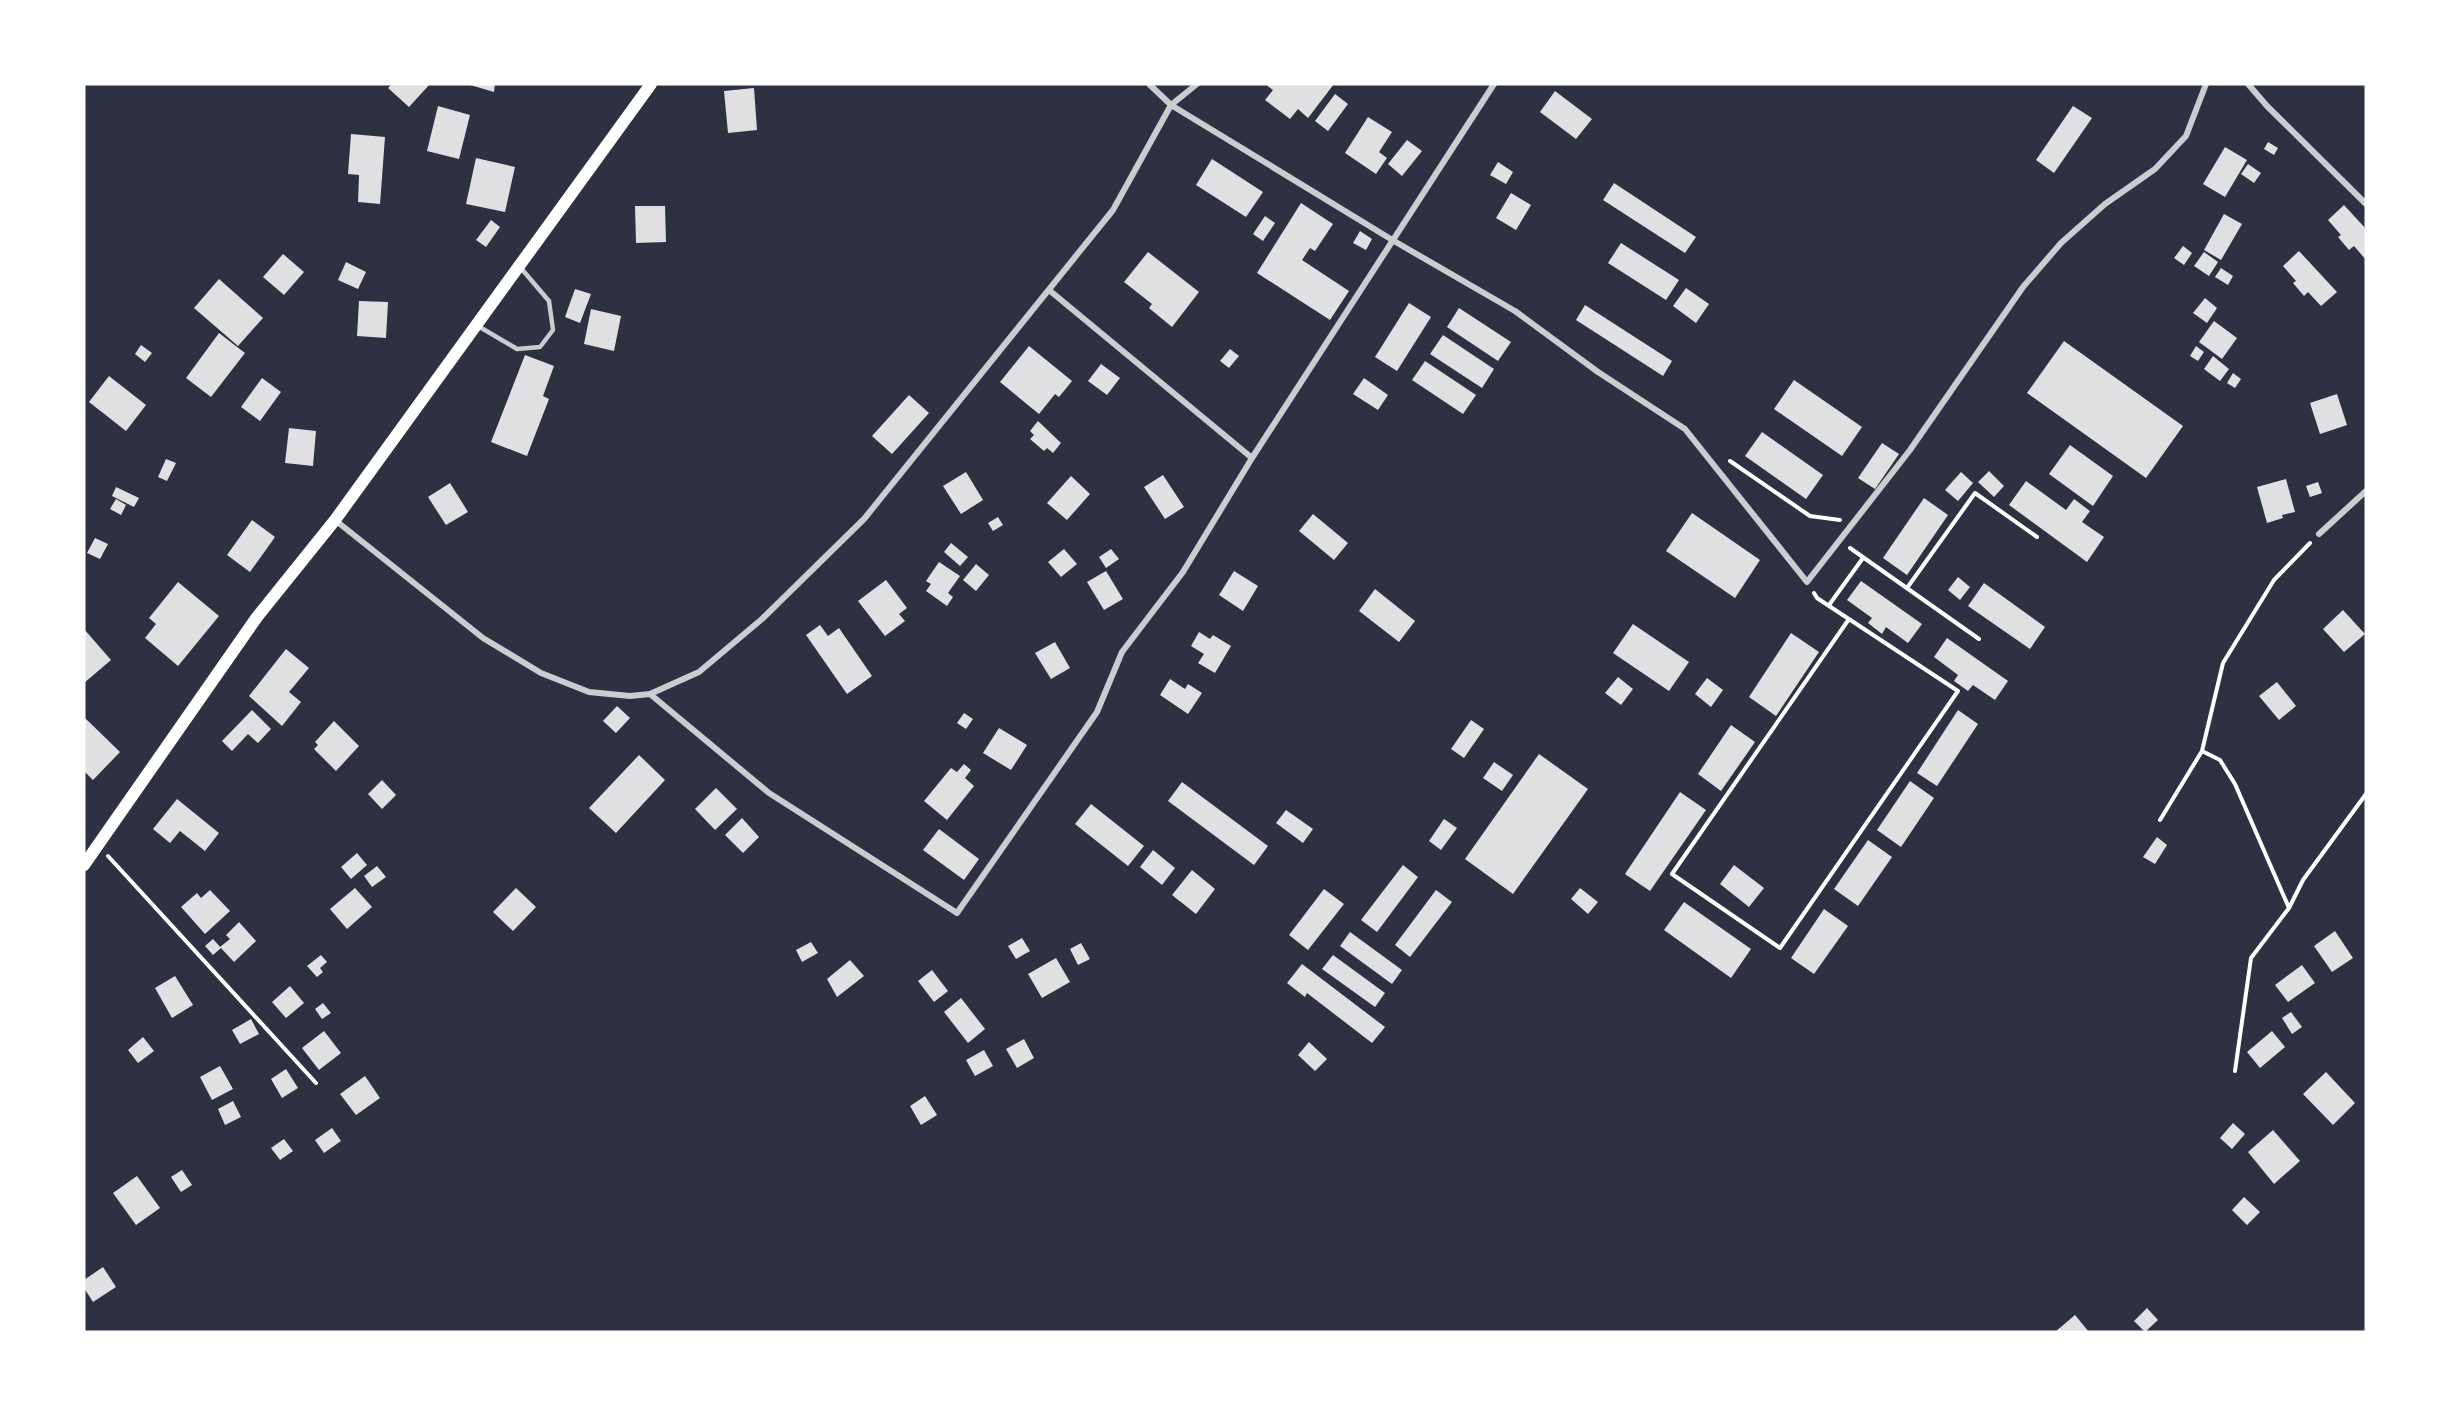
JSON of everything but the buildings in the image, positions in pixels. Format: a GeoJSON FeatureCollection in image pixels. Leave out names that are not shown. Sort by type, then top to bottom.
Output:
{"type":"FeatureCollection","features":[{"type":"Feature","properties":{"kind":"main road"},"geometry":{"type":"LineString","coordinates":[[84,866],[257,617],[335,520],[651,84]]}},
{"type":"Feature","properties":{"kind":"street"},"geometry":{"type":"LineString","coordinates":[[1149,84],[1171,105],[1394,241],[1515,310],[1598,372],[1685,429],[1807,582],[1910,450],[2023,287],[2061,243],[2106,204],[2156,169],[2186,136],[2206,84]]}},
{"type":"Feature","properties":{"kind":"street"},"geometry":{"type":"LineString","coordinates":[[335,520],[483,638],[541,673],[589,692],[630,696],[650,694],[699,672],[762,619],[864,519],[1113,210],[1171,105],[1197,84]]}},
{"type":"Feature","properties":{"kind":"street"},"geometry":{"type":"LineString","coordinates":[[650,694],[769,793],[957,913],[1097,712],[1122,652],[1183,572],[1252,458],[1494,84]]}},
{"type":"Feature","properties":{"kind":"street"},"geometry":{"type":"LineString","coordinates":[[2248,84],[2267,106],[2366,204]]}},
{"type":"Feature","properties":{"kind":"street"},"geometry":{"type":"LineString","coordinates":[[1049,290],[1252,458]]}},
{"type":"Feature","properties":{"kind":"street"},"geometry":{"type":"LineString","coordinates":[[2319,534],[2366,491]]}},
{"type":"Feature","properties":{"kind":"lane"},"geometry":{"type":"LineString","coordinates":[[476,325],[517,349],[540,347],[553,330],[549,301],[519,266]]}},
{"type":"Feature","properties":{"kind":"path"},"geometry":{"type":"LineString","coordinates":[[1724,456],[1810,516],[1838,520],[1862,512]]}},
{"type":"Feature","properties":{"kind":"path"},"geometry":{"type":"LineString","coordinates":[[1907,588],[1975,493],[2037,537]]}},
{"type":"Feature","properties":{"kind":"path"},"geometry":{"type":"LineString","coordinates":[[2160,820],[2202,751],[2223,663],[2274,580],[2319,534]]}},
{"type":"Feature","properties":{"kind":"path"},"geometry":{"type":"LineString","coordinates":[[1839,541],[1979,639]]}},
{"type":"Feature","properties":{"kind":"path"},"geometry":{"type":"LineString","coordinates":[[1829,605],[1863,558]]}},
{"type":"Feature","properties":{"kind":"path"},"geometry":{"type":"LineString","coordinates":[[1807,582],[1817,598],[1829,605],[1958,691],[1780,948],[1672,874],[1849,619]]}},
{"type":"Feature","properties":{"kind":"path"},"geometry":{"type":"LineString","coordinates":[[2202,751],[2220,760],[2235,784],[2289,908]]}},
{"type":"Feature","properties":{"kind":"path"},"geometry":{"type":"LineString","coordinates":[[2235,1071],[2251,958],[2289,908],[2303,880],[2366,794]]}},
{"type":"Feature","properties":{"kind":"path"},"geometry":{"type":"LineString","coordinates":[[98,844],[316,1083]]}}]}
